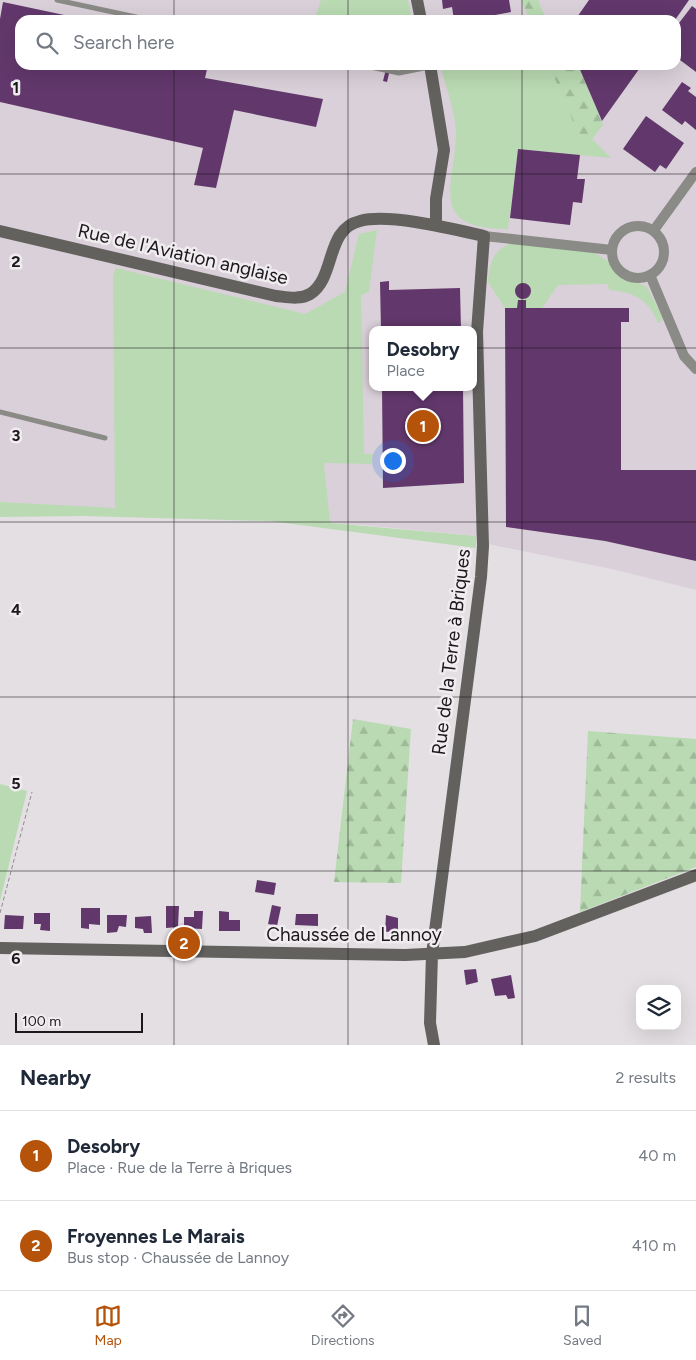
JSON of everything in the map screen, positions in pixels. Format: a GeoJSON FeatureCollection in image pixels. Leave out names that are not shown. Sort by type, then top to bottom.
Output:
{"type":"FeatureCollection","features":[{"type":"Feature","properties":{"kind":"main road"},"geometry":{"type":"LineString","coordinates":[[417,0],[420,15]]}},
{"type":"Feature","properties":{"kind":"main road"},"geometry":{"type":"LineString","coordinates":[[431,70],[444,150],[436,199],[436,225],[484,236]]}},
{"type":"Feature","properties":{"kind":"main road","name":"Rue de l'Aviation anglaise"},"geometry":{"type":"LineString","coordinates":[[0,231],[276,296],[295,298],[310,294],[320,283],[339,235],[353,223],[376,219],[436,225]]}},
{"type":"Feature","properties":{"kind":"main road","name":"Rue de la Terre à Briques"},"geometry":{"type":"LineString","coordinates":[[434,1045],[430,1023],[432,954],[481,577],[483,546],[477,332],[484,236]]}},
{"type":"Feature","properties":{"kind":"main road","name":"Chaussée de Lannoy"},"geometry":{"type":"LineString","coordinates":[[0,948],[432,954],[465,952],[535,936],[696,875]]}},
{"type":"Feature","properties":{"kind":"street"},"geometry":{"type":"LineString","coordinates":[[654,230],[696,172]]}},
{"type":"Feature","properties":{"kind":"street"},"geometry":{"type":"LineString","coordinates":[[639,225],[654,230],[663,242],[665,250],[661,265],[650,276],[642,278],[627,276],[615,265],[612,250],[618,235],[624,230],[639,225]]}},
{"type":"Feature","properties":{"kind":"street"},"geometry":{"type":"LineString","coordinates":[[484,236],[612,250]]}},
{"type":"Feature","properties":{"kind":"street"},"geometry":{"type":"LineString","coordinates":[[650,276],[684,356],[696,369]]}},
{"type":"Feature","properties":{"kind":"lane"},"geometry":{"type":"LineString","coordinates":[[57,0],[127,15]]}},
{"type":"Feature","properties":{"kind":"lane"},"geometry":{"type":"LineString","coordinates":[[385,70],[399,73],[412,70]]}},
{"type":"Feature","properties":{"kind":"lane"},"geometry":{"type":"LineString","coordinates":[[0,412],[105,438]]}},
{"type":"Feature","properties":{"kind":"path"},"geometry":{"type":"LineString","coordinates":[[0,913],[32,792]]}},
{"type":"Feature","properties":{"kind":"shaded area"},"geometry":{"type":"Polygon","coordinates":[[[0,0],[696,0],[696,590],[612,569],[488,544],[476,536],[362,525],[0,502],[0,0]]]}},
{"type":"Feature","properties":{"kind":"green space"},"geometry":{"type":"Polygon","coordinates":[[[321,0],[408,0],[411,15],[316,15],[321,0]]]}},
{"type":"Feature","properties":{"kind":"green space"},"geometry":{"type":"Polygon","coordinates":[[[521,0],[538,0],[544,15],[528,15],[521,0]]]}},
{"type":"Feature","properties":{"kind":"green space"},"geometry":{"type":"Polygon","coordinates":[[[441,70],[580,70],[603,125],[592,139],[611,158],[518,149],[508,229],[482,227],[465,221],[455,212],[451,201],[450,187],[455,153],[456,126],[441,70]]]}},
{"type":"Feature","properties":{"kind":"green space"},"geometry":{"type":"Polygon","coordinates":[[[551,70],[580,70],[603,125],[592,139],[578,133],[551,70]]]}},
{"type":"Feature","properties":{"kind":"green space"},"geometry":{"type":"Polygon","coordinates":[[[377,230],[369,292],[361,295],[364,454],[373,454],[371,464],[324,463],[330,523],[476,536],[476,548],[270,521],[82,516],[0,517],[0,502],[115,508],[113,275],[116,268],[305,314],[345,292],[359,234],[377,230]]]}},
{"type":"Feature","properties":{"kind":"green space"},"geometry":{"type":"Polygon","coordinates":[[[514,242],[574,248],[597,254],[609,262],[618,273],[647,287],[663,318],[659,324],[655,315],[640,299],[634,295],[609,290],[608,284],[558,285],[542,308],[526,308],[525,300],[518,300],[517,308],[505,308],[488,282],[494,257],[501,249],[514,242]]]}},
{"type":"Feature","properties":{"kind":"green space"},"geometry":{"type":"Polygon","coordinates":[[[353,719],[411,729],[401,883],[334,882],[353,719]]]}},
{"type":"Feature","properties":{"kind":"green space"},"geometry":{"type":"Polygon","coordinates":[[[588,731],[696,739],[696,867],[580,912],[588,731]]]}},
{"type":"Feature","properties":{"kind":"green space"},"geometry":{"type":"Polygon","coordinates":[[[0,784],[27,791],[0,901],[0,784]]]}},
{"type":"Feature","properties":{"kind":"building"},"geometry":{"type":"Polygon","coordinates":[[[442,0],[509,0],[511,12],[495,15],[453,15],[452,7],[443,9],[442,0]]]}},
{"type":"Feature","properties":{"kind":"building"},"geometry":{"type":"Polygon","coordinates":[[[589,0],[689,0],[678,15],[578,15],[589,0]]]}},
{"type":"Feature","properties":{"kind":"building"},"geometry":{"type":"Polygon","coordinates":[[[3,2],[64,15],[15,15],[15,70],[207,70],[205,78],[323,99],[316,127],[234,110],[216,188],[194,185],[203,148],[0,102],[0,19],[3,2]]]}},
{"type":"Feature","properties":{"kind":"building"},"geometry":{"type":"Polygon","coordinates":[[[692,6],[696,9],[696,72],[681,61],[681,20],[692,6]]]}},
{"type":"Feature","properties":{"kind":"building"},"geometry":{"type":"Polygon","coordinates":[[[386,70],[390,70],[387,82],[383,81],[386,70]]]}},
{"type":"Feature","properties":{"kind":"building"},"geometry":{"type":"Polygon","coordinates":[[[580,70],[638,70],[602,121],[580,70]]]}},
{"type":"Feature","properties":{"kind":"building"},"geometry":{"type":"Polygon","coordinates":[[[682,82],[691,88],[688,91],[696,97],[696,130],[685,121],[682,125],[662,110],[682,82]]]}},
{"type":"Feature","properties":{"kind":"building"},"geometry":{"type":"Polygon","coordinates":[[[646,116],[684,143],[666,169],[660,165],[655,172],[623,149],[646,116]]]}},
{"type":"Feature","properties":{"kind":"building"},"geometry":{"type":"Polygon","coordinates":[[[518,149],[580,155],[577,179],[585,179],[582,203],[573,202],[570,225],[510,218],[518,149]]]}},
{"type":"Feature","properties":{"kind":"building"},"geometry":{"type":"Polygon","coordinates":[[[389,281],[389,290],[460,288],[461,326],[381,326],[380,282],[389,281]]]}},
{"type":"Feature","properties":{"kind":"building"},"geometry":{"type":"Polygon","coordinates":[[[523,283],[531,291],[523,299],[515,291],[523,283]]]}},
{"type":"Feature","properties":{"kind":"building"},"geometry":{"type":"Polygon","coordinates":[[[518,300],[526,300],[526,308],[629,308],[629,322],[621,322],[621,470],[696,470],[696,561],[605,541],[506,527],[505,308],[517,308],[518,300]]]}},
{"type":"Feature","properties":{"kind":"building"},"geometry":{"type":"Polygon","coordinates":[[[382,391],[463,391],[464,483],[383,488],[382,391]]]}},
{"type":"Feature","properties":{"kind":"building"},"geometry":{"type":"Polygon","coordinates":[[[257,880],[276,883],[274,895],[255,892],[257,880]]]}},
{"type":"Feature","properties":{"kind":"building"},"geometry":{"type":"Polygon","coordinates":[[[272,905],[281,907],[277,926],[268,924],[272,905]]]}},
{"type":"Feature","properties":{"kind":"building"},"geometry":{"type":"Polygon","coordinates":[[[166,906],[179,906],[178,927],[166,928],[166,906]]]}},
{"type":"Feature","properties":{"kind":"building"},"geometry":{"type":"Polygon","coordinates":[[[81,908],[100,908],[100,925],[89,924],[89,929],[81,928],[81,908]]]}},
{"type":"Feature","properties":{"kind":"building"},"geometry":{"type":"Polygon","coordinates":[[[194,911],[203,911],[202,929],[184,928],[184,917],[194,917],[194,911]]]}},
{"type":"Feature","properties":{"kind":"building"},"geometry":{"type":"Polygon","coordinates":[[[219,911],[229,912],[229,920],[240,920],[240,931],[219,931],[219,911]]]}},
{"type":"Feature","properties":{"kind":"building"},"geometry":{"type":"Polygon","coordinates":[[[34,913],[50,913],[50,931],[40,930],[41,924],[34,924],[34,913]]]}},
{"type":"Feature","properties":{"kind":"building"},"geometry":{"type":"Polygon","coordinates":[[[296,914],[318,914],[318,926],[295,925],[296,914]]]}},
{"type":"Feature","properties":{"kind":"building"},"geometry":{"type":"Polygon","coordinates":[[[5,915],[24,916],[23,929],[4,929],[5,915]]]}},
{"type":"Feature","properties":{"kind":"building"},"geometry":{"type":"Polygon","coordinates":[[[107,915],[127,915],[126,927],[119,926],[117,932],[107,933],[107,915]]]}},
{"type":"Feature","properties":{"kind":"building"},"geometry":{"type":"Polygon","coordinates":[[[386,915],[398,918],[398,931],[385,932],[386,915]]]}},
{"type":"Feature","properties":{"kind":"building"},"geometry":{"type":"Polygon","coordinates":[[[151,916],[152,933],[144,933],[143,929],[135,928],[135,917],[151,916]]]}},
{"type":"Feature","properties":{"kind":"building"},"geometry":{"type":"Polygon","coordinates":[[[476,969],[478,982],[466,985],[464,970],[476,969]]]}},
{"type":"Feature","properties":{"kind":"building"},"geometry":{"type":"Polygon","coordinates":[[[511,975],[515,998],[508,999],[506,995],[495,996],[491,979],[511,975]]]}},
{"type":"Feature","properties":{"kind":"place","name":"Desobry"},"geometry":{"type":"Point","coordinates":[423,426]}},
{"type":"Feature","properties":{"kind":"place","name":"Froyennes Le Marais"},"geometry":{"type":"Point","coordinates":[184,943]}}]}
